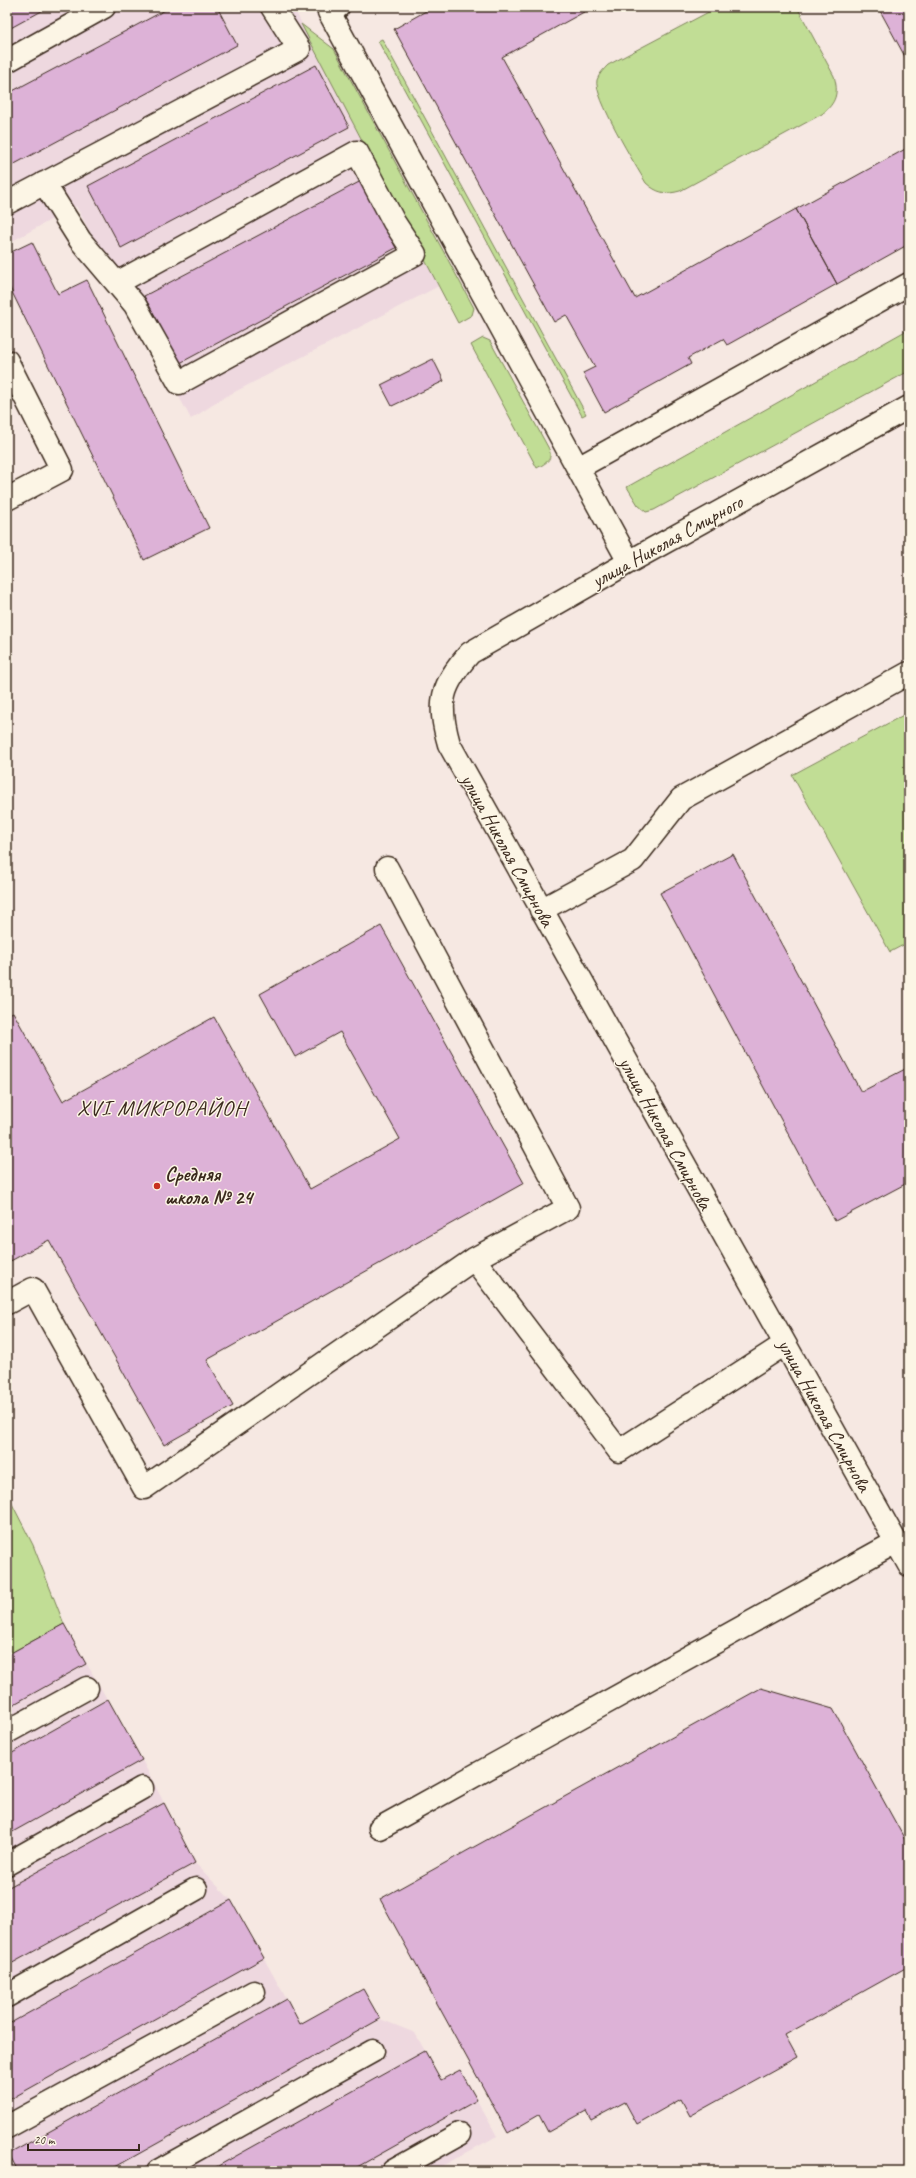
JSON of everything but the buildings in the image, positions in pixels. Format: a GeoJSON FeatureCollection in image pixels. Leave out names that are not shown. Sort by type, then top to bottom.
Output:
{"type":"FeatureCollection","features":[{"type":"Feature","properties":{"kind":"street"},"geometry":{"type":"LineString","coordinates":[[7,61],[104,7]]}},
{"type":"Feature","properties":{"kind":"street"},"geometry":{"type":"LineString","coordinates":[[7,203],[299,49],[272,7]]}},
{"type":"Feature","properties":{"kind":"street"},"geometry":{"type":"LineString","coordinates":[[338,7],[329,12],[629,562]]}},
{"type":"Feature","properties":{"kind":"street"},"geometry":{"type":"LineString","coordinates":[[44,184],[80,240],[135,304],[179,383],[415,254],[394,222],[357,152],[117,283]]}},
{"type":"Feature","properties":{"kind":"street"},"geometry":{"type":"LineString","coordinates":[[578,468],[909,284]]}},
{"type":"Feature","properties":{"kind":"street"},"geometry":{"type":"LineString","coordinates":[[7,361],[62,470],[7,499]]}},
{"type":"Feature","properties":{"kind":"street","name":"улица Николая Смирного"},"geometry":{"type":"LineString","coordinates":[[443,694],[454,670],[470,653],[629,562],[909,407]]}},
{"type":"Feature","properties":{"kind":"street"},"geometry":{"type":"LineString","coordinates":[[541,910],[634,860],[681,799],[909,673]]}},
{"type":"Feature","properties":{"kind":"street","name":"улица Николая Смирнова"},"geometry":{"type":"LineString","coordinates":[[443,694],[442,720],[449,744],[909,1565]]}},
{"type":"Feature","properties":{"kind":"street"},"geometry":{"type":"LineString","coordinates":[[7,1303],[33,1289],[144,1488],[474,1259],[568,1208],[387,868]]}},
{"type":"Feature","properties":{"kind":"street"},"geometry":{"type":"LineString","coordinates":[[474,1259],[618,1451],[785,1344]]}},
{"type":"Feature","properties":{"kind":"street"},"geometry":{"type":"LineString","coordinates":[[380,1828],[896,1542]]}},
{"type":"Feature","properties":{"kind":"street"},"geometry":{"type":"LineString","coordinates":[[7,1732],[87,1688]]}},
{"type":"Feature","properties":{"kind":"street"},"geometry":{"type":"LineString","coordinates":[[7,1864],[142,1788]]}},
{"type":"Feature","properties":{"kind":"street"},"geometry":{"type":"LineString","coordinates":[[7,1996],[196,1889]]}},
{"type":"Feature","properties":{"kind":"street"},"geometry":{"type":"LineString","coordinates":[[7,2127],[254,1992]]}},
{"type":"Feature","properties":{"kind":"street"},"geometry":{"type":"LineString","coordinates":[[158,2171],[373,2051]]}},
{"type":"Feature","properties":{"kind":"street"},"geometry":{"type":"LineString","coordinates":[[393,2171],[459,2134]]}},
{"type":"Feature","properties":{"kind":"shaded area"},"geometry":{"type":"Polygon","coordinates":[[[7,7],[293,7],[439,286],[225,397],[191,419],[76,206],[7,244],[7,7]]]}},
{"type":"Feature","properties":{"kind":"shaded area"},"geometry":{"type":"Polygon","coordinates":[[[64,1624],[142,1760],[195,1863],[231,1900],[300,2023],[363,1989],[380,2019],[415,2033],[441,2080],[460,2070],[497,2136],[433,2171],[7,2171],[7,1655],[64,1624]]]}},
{"type":"Feature","properties":{"kind":"green space"},"geometry":{"type":"Polygon","coordinates":[[[718,7],[797,7],[834,76],[836,88],[835,97],[827,110],[822,114],[680,191],[666,193],[658,191],[646,183],[616,131],[602,100],[597,80],[608,65],[718,7]]]}},
{"type":"Feature","properties":{"kind":"green space"},"geometry":{"type":"Polygon","coordinates":[[[301,24],[334,49],[474,308],[472,315],[458,323],[301,24]]]}},
{"type":"Feature","properties":{"kind":"green space"},"geometry":{"type":"Polygon","coordinates":[[[382,39],[586,414],[582,416],[378,41],[382,39]]]}},
{"type":"Feature","properties":{"kind":"green space"},"geometry":{"type":"Polygon","coordinates":[[[909,329],[909,371],[654,510],[646,512],[638,505],[627,487],[909,329]]]}},
{"type":"Feature","properties":{"kind":"green space"},"geometry":{"type":"Polygon","coordinates":[[[483,338],[490,341],[549,449],[550,456],[548,461],[537,468],[471,345],[483,338]]]}},
{"type":"Feature","properties":{"kind":"green space"},"geometry":{"type":"Polygon","coordinates":[[[909,712],[909,942],[890,952],[792,775],[909,712]]]}},
{"type":"Feature","properties":{"kind":"green space"},"geometry":{"type":"Polygon","coordinates":[[[7,1494],[33,1545],[64,1624],[7,1655],[7,1494]]]}},
{"type":"Feature","properties":{"kind":"place","name":"Средняя школа № 24"},"geometry":{"type":"Point","coordinates":[157,1186]}},
{"type":"Feature","properties":{"kind":"district","name":"XVI МИКРОРАЙОН"},"geometry":{"type":"Point","coordinates":[162,1107]}}]}
